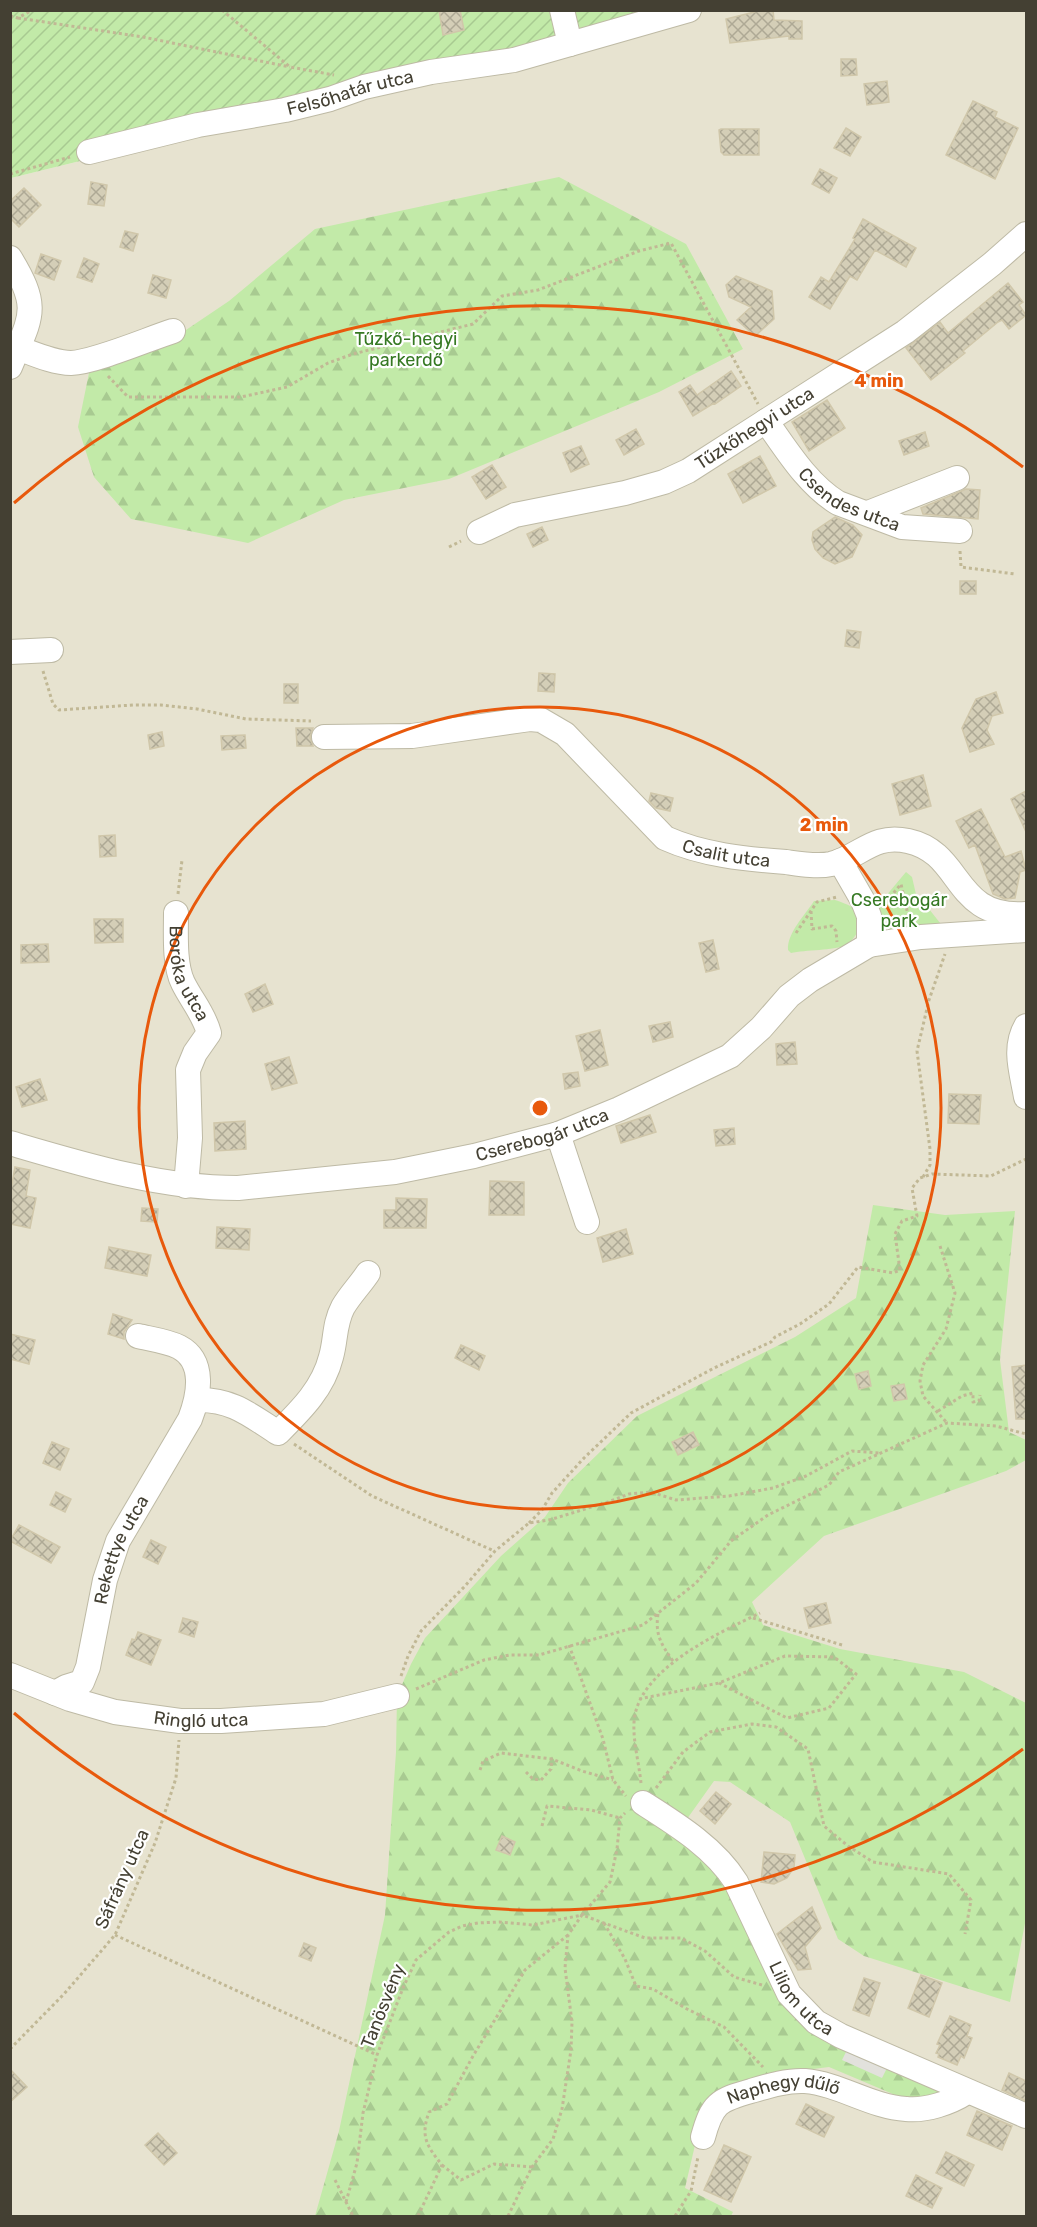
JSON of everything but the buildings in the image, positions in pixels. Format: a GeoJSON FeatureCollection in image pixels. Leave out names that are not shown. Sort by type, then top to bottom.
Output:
{"type":"FeatureCollection","features":[{"type":"Feature","properties":{"kind":"street"},"geometry":{"type":"LineString","coordinates":[[562,10],[570,44]]}},
{"type":"Feature","properties":{"kind":"street","name":"Felsőhatár utca"},"geometry":{"type":"LineString","coordinates":[[89,152],[198,125],[285,110],[330,99],[364,87],[430,72],[514,60],[689,10]]}},
{"type":"Feature","properties":{"kind":"street","name":"Tűzkőhegyi utca"},"geometry":{"type":"LineString","coordinates":[[479,532],[515,515],[625,493],[664,482],[688,471],[905,332],[993,264],[1026,234]]}},
{"type":"Feature","properties":{"kind":"street"},"geometry":{"type":"LineString","coordinates":[[10,258],[28,291],[31,306],[27,329],[14,357],[43,357],[72,363],[94,358],[173,331]]}},
{"type":"Feature","properties":{"kind":"street","name":"Csendes utca"},"geometry":{"type":"LineString","coordinates":[[766,421],[796,463],[829,498],[902,527],[959,531]]}},
{"type":"Feature","properties":{"kind":"street"},"geometry":{"type":"LineString","coordinates":[[868,513],[957,478]]}},
{"type":"Feature","properties":{"kind":"street","name":"Csalit utca"},"geometry":{"type":"LineString","coordinates":[[319,729],[386,737],[443,733],[530,719],[541,720],[565,734],[620,794],[633,804],[665,838],[686,848],[736,858],[815,865],[840,861],[877,842],[896,839],[925,847],[939,856],[977,904],[999,913],[1026,914]]}},
{"type":"Feature","properties":{"kind":"street"},"geometry":{"type":"LineString","coordinates":[[840,861],[869,916],[869,945]]}},
{"type":"Feature","properties":{"kind":"street","name":"Boróka utca"},"geometry":{"type":"LineString","coordinates":[[176,913],[176,947],[182,981],[204,1017],[209,1033],[195,1053],[188,1070],[190,1138],[186,1186]]}},
{"type":"Feature","properties":{"kind":"street","name":"Cserebogár utca"},"geometry":{"type":"LineString","coordinates":[[10,1143],[114,1172],[186,1186],[238,1188],[395,1172],[484,1154],[558,1134],[619,1109],[730,1056],[761,1028],[789,996],[810,980],[869,945],[946,934],[1026,930]]}},
{"type":"Feature","properties":{"kind":"street"},"geometry":{"type":"LineString","coordinates":[[1026,1026],[1018,1053],[1026,1097]]}},
{"type":"Feature","properties":{"kind":"street"},"geometry":{"type":"LineString","coordinates":[[558,1134],[587,1222]]}},
{"type":"Feature","properties":{"kind":"street"},"geometry":{"type":"LineString","coordinates":[[138,1336],[178,1346],[194,1361],[198,1391],[214,1400],[237,1406],[278,1433],[304,1407],[324,1378],[332,1356],[335,1328],[344,1306],[368,1273]]}},
{"type":"Feature","properties":{"kind":"street","name":"Rekettye utca"},"geometry":{"type":"LineString","coordinates":[[55,1693],[82,1682],[90,1656],[105,1580],[118,1541],[190,1419],[198,1391]]}},
{"type":"Feature","properties":{"kind":"street","name":"Ringló utca"},"geometry":{"type":"LineString","coordinates":[[10,1675],[55,1693],[115,1712],[180,1721],[221,1721],[324,1714],[397,1696]]}},
{"type":"Feature","properties":{"kind":"street","name":"Liliom utca"},"geometry":{"type":"LineString","coordinates":[[643,1803],[675,1824],[718,1858],[728,1869],[789,1994],[816,2022],[967,2092],[1026,2116]]}},
{"type":"Feature","properties":{"kind":"street","name":"Naphegy dűlő"},"geometry":{"type":"LineString","coordinates":[[703,2137],[708,2116],[715,2106],[730,2097],[778,2084],[804,2081],[907,2109],[944,2103],[967,2092]]}},
{"type":"Feature","properties":{"kind":"path"},"geometry":{"type":"LineString","coordinates":[[18,18],[32,10]]}},
{"type":"Feature","properties":{"kind":"path"},"geometry":{"type":"LineString","coordinates":[[222,10],[290,67]]}},
{"type":"Feature","properties":{"kind":"path"},"geometry":{"type":"LineString","coordinates":[[10,16],[143,37],[344,77]]}},
{"type":"Feature","properties":{"kind":"path"},"geometry":{"type":"LineString","coordinates":[[10,174],[89,152]]}},
{"type":"Feature","properties":{"kind":"path"},"geometry":{"type":"LineString","coordinates":[[94,358],[116,386],[128,397],[241,397],[286,387],[328,363],[353,354],[473,324],[502,296],[538,290],[639,251],[671,243],[766,421]]}},
{"type":"Feature","properties":{"kind":"path"},"geometry":{"type":"LineString","coordinates":[[959,531],[961,567],[1015,574]]}},
{"type":"Feature","properties":{"kind":"path"},"geometry":{"type":"LineString","coordinates":[[32,650],[53,704],[59,710],[161,705],[319,729]]}},
{"type":"Feature","properties":{"kind":"path","name":"Boróka utca"},"geometry":{"type":"LineString","coordinates":[[176,913],[182,860]]}},
{"type":"Feature","properties":{"kind":"path"},"geometry":{"type":"LineString","coordinates":[[901,884],[906,896],[909,921]]}},
{"type":"Feature","properties":{"kind":"path"},"geometry":{"type":"LineString","coordinates":[[796,933],[818,902],[832,897],[841,898]]}},
{"type":"Feature","properties":{"kind":"path"},"geometry":{"type":"LineString","coordinates":[[811,910],[812,929],[832,926],[836,931],[836,941]]}},
{"type":"Feature","properties":{"kind":"path"},"geometry":{"type":"LineString","coordinates":[[397,1696],[408,1656],[421,1631],[495,1551],[531,1523],[552,1493],[584,1458],[631,1413],[714,1368],[771,1342],[775,1337],[800,1324],[829,1304],[858,1268],[893,1273],[900,1270],[895,1234],[903,1221],[917,1216],[912,1188],[930,1165],[930,1149],[917,1052],[929,1000],[948,946],[946,934]]}},
{"type":"Feature","properties":{"kind":"path"},"geometry":{"type":"LineString","coordinates":[[922,1177],[932,1174],[991,1176],[1026,1159]]}},
{"type":"Feature","properties":{"kind":"path"},"geometry":{"type":"LineString","coordinates":[[940,1246],[955,1293],[946,1329],[923,1365],[920,1381],[923,1396],[946,1423]]}},
{"type":"Feature","properties":{"kind":"path"},"geometry":{"type":"LineString","coordinates":[[938,1411],[962,1396],[973,1393],[974,1402],[979,1401],[980,1395]]}},
{"type":"Feature","properties":{"kind":"path"},"geometry":{"type":"LineString","coordinates":[[397,1696],[431,1684],[484,1660],[510,1655],[539,1655],[643,1625],[696,1583],[731,1541],[768,1515],[829,1485],[839,1472],[946,1423],[996,1426],[1026,1434]]}},
{"type":"Feature","properties":{"kind":"path"},"geometry":{"type":"LineString","coordinates":[[278,1433],[372,1496],[495,1551]]}},
{"type":"Feature","properties":{"kind":"path"},"geometry":{"type":"LineString","coordinates":[[531,1523],[598,1506],[629,1494],[651,1492],[676,1500],[729,1496],[773,1488],[806,1476],[852,1451],[881,1453]]}},
{"type":"Feature","properties":{"kind":"path"},"geometry":{"type":"LineString","coordinates":[[643,1803],[634,1722],[639,1699],[673,1661],[707,1639],[760,1612]]}},
{"type":"Feature","properties":{"kind":"path"},"geometry":{"type":"LineString","coordinates":[[658,1614],[656,1629],[662,1646],[673,1661]]}},
{"type":"Feature","properties":{"kind":"path"},"geometry":{"type":"LineString","coordinates":[[751,1617],[842,1645]]}},
{"type":"Feature","properties":{"kind":"path"},"geometry":{"type":"LineString","coordinates":[[569,1645],[603,1739],[613,1780],[624,1795],[643,1803]]}},
{"type":"Feature","properties":{"kind":"path"},"geometry":{"type":"LineString","coordinates":[[639,1699],[719,1683],[785,1656],[834,1658],[855,1674],[830,1708],[787,1718],[719,1683]]}},
{"type":"Feature","properties":{"kind":"path","name":"Sáfrány utca"},"geometry":{"type":"LineString","coordinates":[[10,2049],[64,1994],[115,1935],[155,1843],[176,1778],[180,1721]]}},
{"type":"Feature","properties":{"kind":"path"},"geometry":{"type":"LineString","coordinates":[[643,1803],[656,1790],[683,1752],[710,1732],[752,1724],[776,1727],[808,1749],[824,1827],[873,1862],[949,1874],[971,1900],[966,1934]]}},
{"type":"Feature","properties":{"kind":"path"},"geometry":{"type":"LineString","coordinates":[[480,1770],[483,1761],[501,1754],[552,1759],[613,1780]]}},
{"type":"Feature","properties":{"kind":"path"},"geometry":{"type":"LineString","coordinates":[[525,1772],[533,1779],[541,1780],[551,1769],[552,1759]]}},
{"type":"Feature","properties":{"kind":"path"},"geometry":{"type":"LineString","coordinates":[[532,2166],[494,2164],[461,2180],[442,2165],[428,2146],[424,2126],[429,2112],[447,2104],[525,1970],[568,1935],[610,1882],[620,1818],[591,1810],[548,1806],[542,1826]]}},
{"type":"Feature","properties":{"kind":"path"},"geometry":{"type":"LineString","coordinates":[[582,1915],[645,1938],[681,1938],[705,1951],[734,1977],[789,1994]]}},
{"type":"Feature","properties":{"kind":"path","name":"Tanösvény"},"geometry":{"type":"LineString","coordinates":[[346,2202],[357,2163],[363,2113],[377,2055],[416,1960],[449,1932],[462,1926],[478,1923],[533,1925],[582,1915]]}},
{"type":"Feature","properties":{"kind":"path"},"geometry":{"type":"LineString","coordinates":[[603,1922],[625,1959],[636,1986],[654,1989],[687,2009],[724,2027],[778,2084]]}},
{"type":"Feature","properties":{"kind":"path"},"geometry":{"type":"LineString","coordinates":[[115,1935],[377,2055]]}},
{"type":"Feature","properties":{"kind":"path"},"geometry":{"type":"LineString","coordinates":[[508,2217],[532,2166],[553,2139],[562,2109],[571,2050],[572,2022],[565,1968],[568,1935]]}},
{"type":"Feature","properties":{"kind":"path"},"geometry":{"type":"LineString","coordinates":[[675,2217],[691,2191],[703,2137]]}},
{"type":"Feature","properties":{"kind":"path"},"geometry":{"type":"LineString","coordinates":[[418,2217],[442,2165]]}},
{"type":"Feature","properties":{"kind":"path"},"geometry":{"type":"LineString","coordinates":[[335,2180],[353,2217]]}},
{"type":"Feature","properties":{"kind":"shaded area"},"geometry":{"type":"Polygon","coordinates":[[[690,11],[1026,11],[1026,2216],[11,2216],[11,178],[690,11]]]}},
{"type":"Feature","properties":{"kind":"shaded area"},"geometry":{"type":"Polygon","coordinates":[[[849,2046],[889,2064],[882,2078],[842,2060],[849,2046]]]}},
{"type":"Feature","properties":{"kind":"green space"},"geometry":{"type":"Polygon","coordinates":[[[11,11],[690,11],[11,178],[11,11]]]}},
{"type":"Feature","properties":{"kind":"green space","name":"Tűzkő-hegyi parkerdő"},"geometry":{"type":"Polygon","coordinates":[[[559,177],[686,244],[743,349],[659,392],[449,479],[344,500],[248,543],[131,519],[94,477],[78,427],[90,368],[183,332],[229,301],[315,229],[559,177]]]}},
{"type":"Feature","properties":{"kind":"green space","name":"Cserebogár park"},"geometry":{"type":"Polygon","coordinates":[[[906,872],[912,877],[918,903],[929,909],[944,928],[889,930],[875,909],[906,872]]]}},
{"type":"Feature","properties":{"kind":"green space"},"geometry":{"type":"Polygon","coordinates":[[[835,900],[852,907],[858,914],[859,925],[853,938],[840,947],[791,953],[788,950],[790,937],[814,901],[835,900]]]}},
{"type":"Feature","properties":{"kind":"green space"},"geometry":{"type":"Polygon","coordinates":[[[873,1205],[945,1215],[1015,1211],[1000,1360],[1009,1432],[1026,1440],[1026,1460],[1006,1471],[824,1536],[752,1602],[763,1625],[840,1649],[964,1672],[1026,1703],[1026,1918],[1010,2002],[864,1956],[838,1939],[790,1822],[730,1782],[714,1781],[677,1833],[727,1883],[808,2030],[945,2093],[914,2103],[829,2067],[773,2074],[721,2089],[703,2111],[685,2188],[733,2212],[731,2216],[315,2216],[339,2131],[385,1915],[396,1752],[397,1696],[425,1638],[501,1556],[545,1517],[568,1483],[637,1416],[795,1337],[856,1298],[873,1205]]]}}]}
